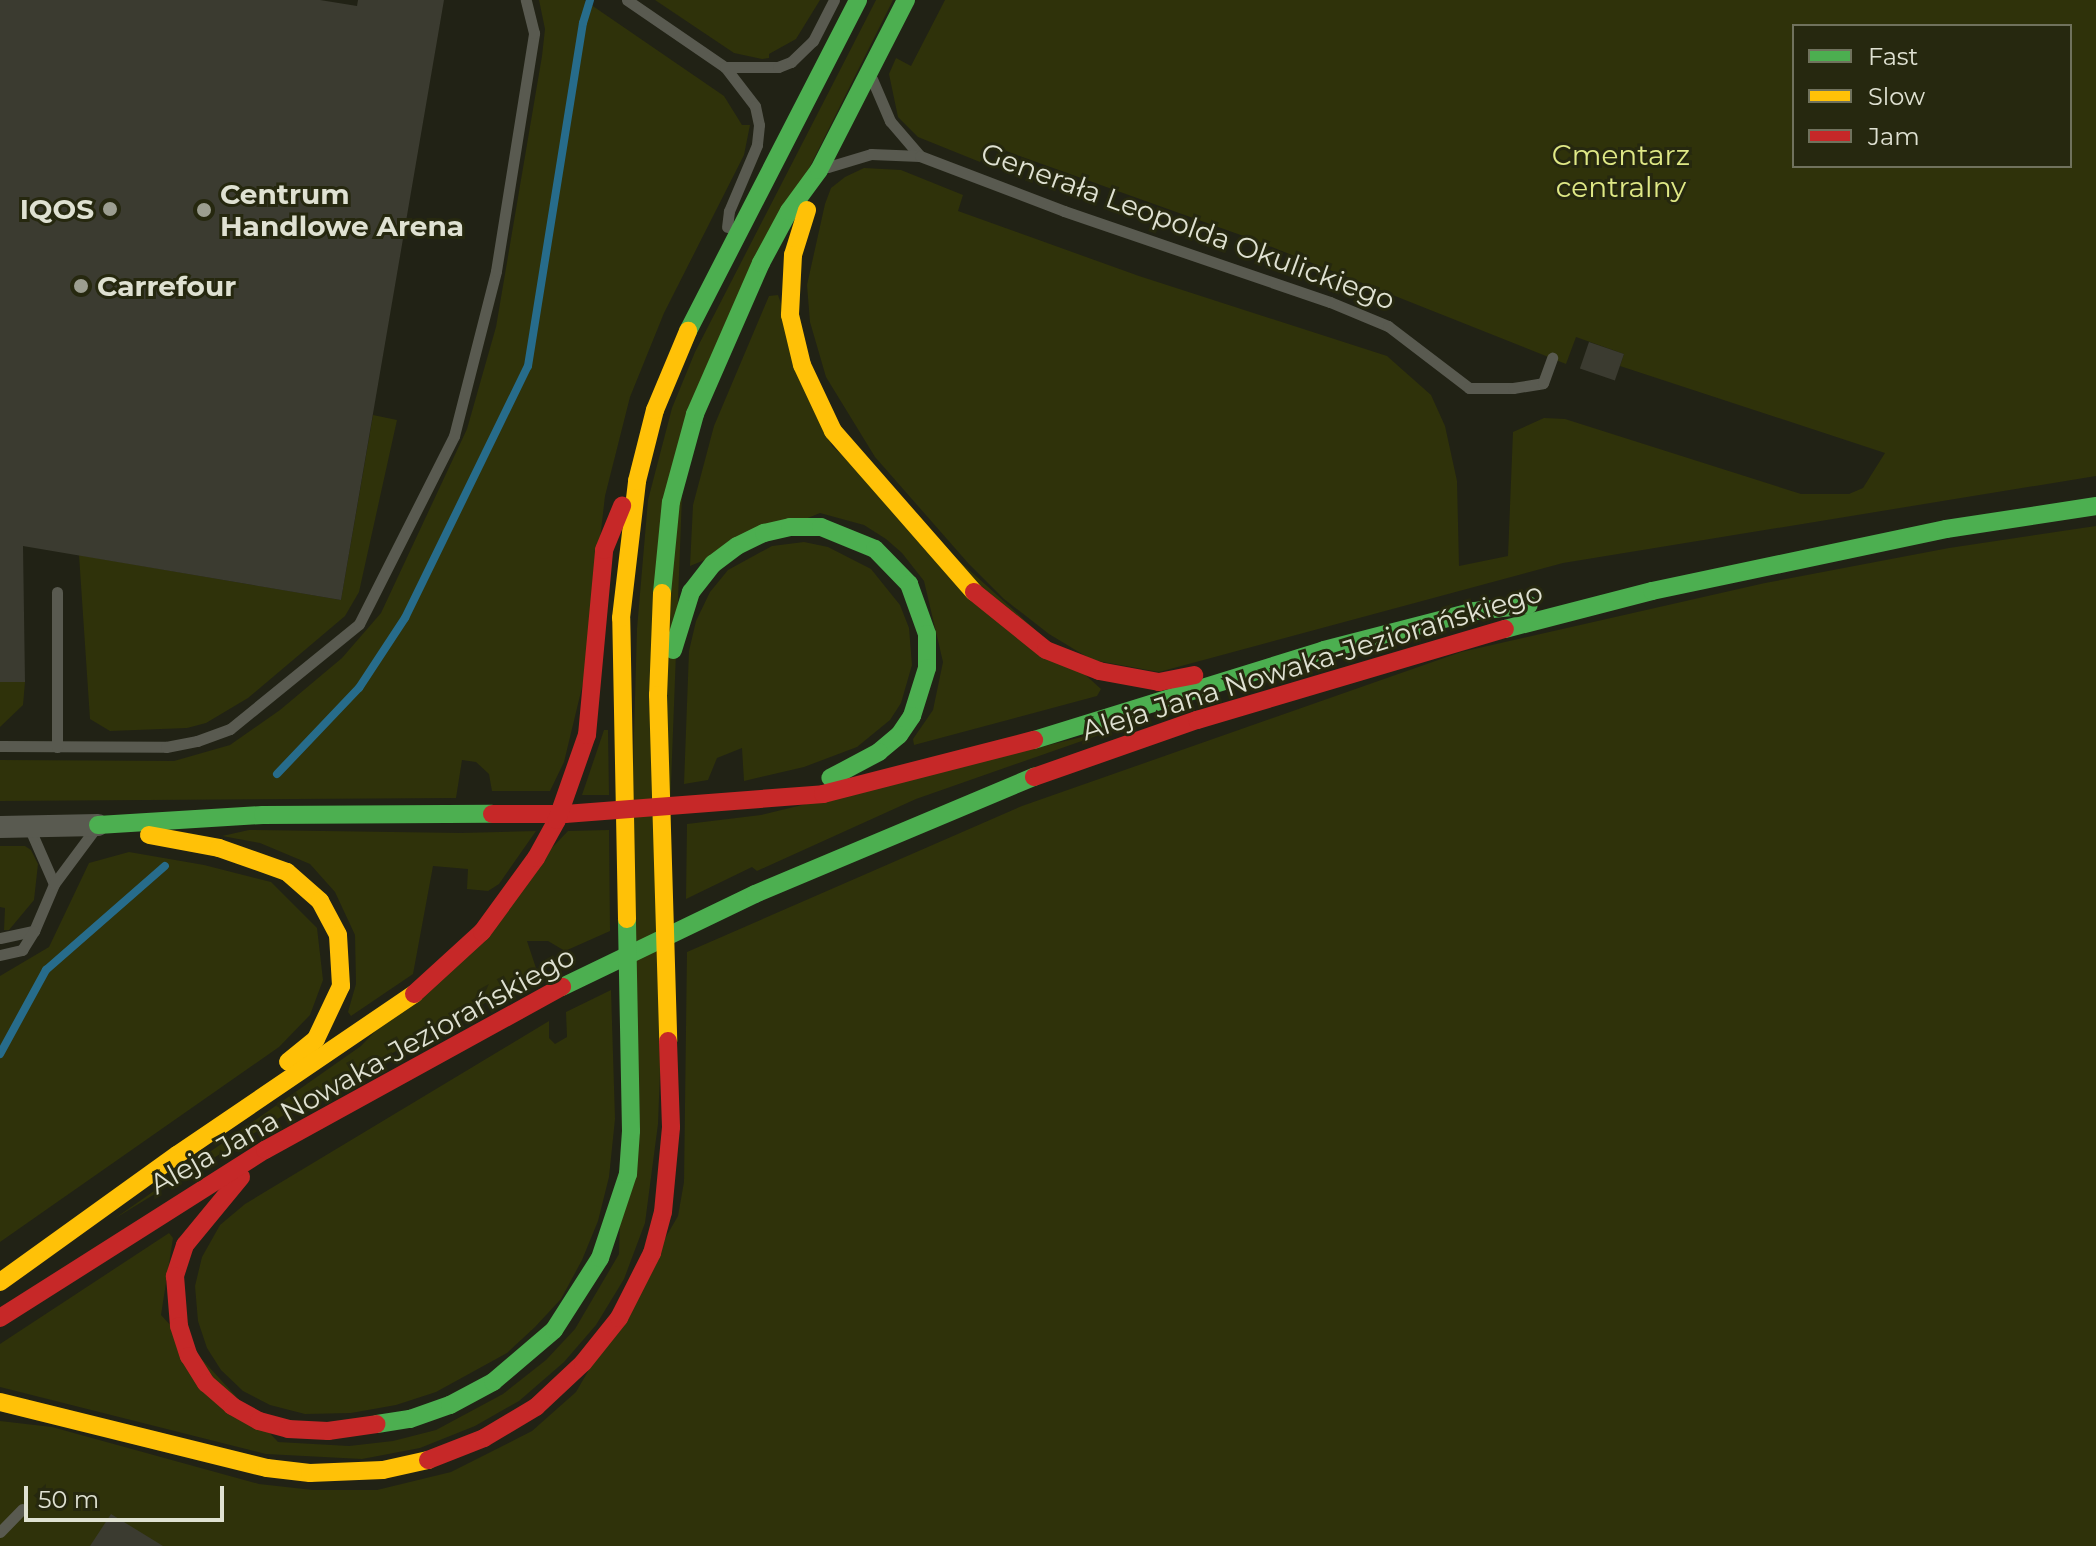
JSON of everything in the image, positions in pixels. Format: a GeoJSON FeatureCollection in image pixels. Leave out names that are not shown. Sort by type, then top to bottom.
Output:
{"type":"FeatureCollection","features":[{"type":"Feature","properties":{"kind":"main road"},"geometry":{"type":"LineString","coordinates":[[265,1150],[185,1245],[175,1276],[179,1326],[189,1356],[206,1383],[232,1406],[259,1421],[288,1429],[328,1431],[368,1428],[450,1405],[493,1382],[524,1358],[554,1330],[579,1296],[616,1218],[629,1159],[621,618],[637,481],[668,375],[722,262],[858,0]]}},
{"type":"Feature","properties":{"kind":"main road"},"geometry":{"type":"LineString","coordinates":[[0,1402],[267,1468],[310,1473],[383,1470],[428,1460],[484,1438],[536,1407],[583,1363],[619,1318],[652,1253],[663,1212],[671,1127],[658,695],[662,591],[671,502],[695,414],[736,318],[789,211],[819,170],[906,0]]}},
{"type":"Feature","properties":{"kind":"main road"},"geometry":{"type":"LineString","coordinates":[[819,170],[793,255],[790,315],[802,365],[833,431],[972,590],[1046,650],[1099,671],[1159,682],[1324,650]]}},
{"type":"Feature","properties":{"kind":"main road"},"geometry":{"type":"LineString","coordinates":[[0,1282],[177,1155],[370,1026],[436,976],[482,932],[527,871],[557,820],[587,735],[604,550],[613,521],[637,481]]}},
{"type":"Feature","properties":{"kind":"main road","name":"Aleja Jana Nowaka-Jeziorańskiego"},"geometry":{"type":"LineString","coordinates":[[0,1318],[110,1245],[265,1150],[543,996],[755,894],[1015,784],[1197,720],[1446,645],[1652,591],[1946,529],[2096,506]]}},
{"type":"Feature","properties":{"kind":"main road"},"geometry":{"type":"LineString","coordinates":[[663,789],[670,662],[680,620],[691,592],[713,564],[737,546],[764,533],[790,527],[821,527],[875,549],[909,584],[927,634],[927,668],[920,695],[899,735],[879,752],[829,779],[744,799]]}},
{"type":"Feature","properties":{"kind":"main road"},"geometry":{"type":"LineString","coordinates":[[98,825],[263,815],[565,814],[823,794],[1053,735],[1324,650],[1475,611],[1652,591]]}},
{"type":"Feature","properties":{"kind":"main road"},"geometry":{"type":"LineString","coordinates":[[98,825],[219,848],[287,872],[320,901],[338,935],[341,986],[316,1039],[177,1155]]}},
{"type":"Feature","properties":{"kind":"street"},"geometry":{"type":"LineString","coordinates":[[0,827],[98,825]]}},
{"type":"Feature","properties":{"kind":"lane"},"geometry":{"type":"LineString","coordinates":[[0,746],[166,747],[230,729],[359,624],[454,436],[496,271],[534,33],[526,0]]}},
{"type":"Feature","properties":{"kind":"lane"},"geometry":{"type":"LineString","coordinates":[[627,0],[725,67],[755,106],[759,125],[757,145],[729,211],[722,262]]}},
{"type":"Feature","properties":{"kind":"lane"},"geometry":{"type":"LineString","coordinates":[[725,67],[778,67],[791,62],[813,41],[834,0]]}},
{"type":"Feature","properties":{"kind":"lane","name":"Generała Leopolda Okulickiego"},"geometry":{"type":"LineString","coordinates":[[869,72],[890,121],[920,156]]}},
{"type":"Feature","properties":{"kind":"lane","name":"Generała Leopolda Okulickiego"},"geometry":{"type":"LineString","coordinates":[[819,170],[871,154],[920,156],[1388,326],[1469,388],[1513,388],[1543,383],[1552,358]]}},
{"type":"Feature","properties":{"kind":"lane"},"geometry":{"type":"LineString","coordinates":[[57,592],[57,747]]}},
{"type":"Feature","properties":{"kind":"lane"},"geometry":{"type":"LineString","coordinates":[[0,955],[22,950],[34,931],[54,884],[98,825]]}},
{"type":"Feature","properties":{"kind":"lane"},"geometry":{"type":"LineString","coordinates":[[29,827],[54,884]]}},
{"type":"Feature","properties":{"kind":"lane"},"geometry":{"type":"LineString","coordinates":[[0,938],[34,931]]}},
{"type":"Feature","properties":{"kind":"lane"},"geometry":{"type":"LineString","coordinates":[[0,1532],[22,1509]]}},
{"type":"Feature","properties":{"kind":"green space"},"geometry":{"type":"Polygon","coordinates":[[[539,0],[584,0],[724,96],[742,125],[750,125],[744,155],[664,313],[630,397],[605,496],[584,679],[564,762],[550,791],[492,791],[489,774],[476,762],[462,760],[456,798],[0,801],[0,760],[174,761],[230,745],[280,710],[342,658],[381,613],[467,429],[496,327],[542,56],[545,29],[539,0]]]}},
{"type":"Feature","properties":{"kind":"green space"},"geometry":{"type":"Polygon","coordinates":[[[655,0],[820,0],[796,39],[769,54],[769,58],[762,59],[734,53],[655,0]]]}},
{"type":"Feature","properties":{"kind":"green space"},"geometry":{"type":"Polygon","coordinates":[[[876,0],[893,0],[685,417],[658,1124],[645,1223],[624,1279],[596,1325],[564,1362],[519,1401],[475,1426],[420,1448],[362,1459],[266,1454],[0,1387],[0,1344],[169,1233],[173,1238],[161,1315],[278,1442],[349,1446],[393,1441],[436,1430],[503,1394],[546,1360],[575,1329],[619,1254],[637,629],[648,500],[672,408],[695,352],[876,0]]]}},
{"type":"Feature","properties":{"kind":"green space","name":"Cmentarz centralny"},"geometry":{"type":"Polygon","coordinates":[[[945,0],[2096,0],[2096,476],[1563,563],[1159,672],[1092,660],[1049,634],[1004,599],[968,563],[875,457],[826,377],[810,322],[807,285],[825,204],[831,188],[845,177],[864,168],[901,170],[963,195],[958,211],[1139,276],[1387,356],[1431,395],[1445,426],[1457,481],[1459,566],[1508,556],[1513,432],[1544,418],[1565,419],[1801,494],[1849,494],[1863,488],[1885,453],[1620,366],[1624,354],[1576,337],[1566,364],[1249,238],[989,145],[980,162],[918,137],[898,117],[889,74],[896,58],[911,66],[945,0]]]}},
{"type":"Feature","properties":{"kind":"green space"},"geometry":{"type":"Polygon","coordinates":[[[778,295],[832,446],[1101,689],[1097,696],[914,745],[913,739],[933,710],[943,662],[924,581],[902,553],[886,539],[864,525],[820,513],[690,566],[693,505],[714,426],[769,296],[778,295]]]}},
{"type":"Feature","properties":{"kind":"green space"},"geometry":{"type":"Polygon","coordinates":[[[373,415],[397,420],[359,592],[345,616],[248,698],[206,723],[187,728],[110,731],[90,719],[79,555],[341,600],[373,415]]]}},
{"type":"Feature","properties":{"kind":"green space"},"geometry":{"type":"Polygon","coordinates":[[[2096,526],[2096,1546],[0,1546],[0,1421],[52,1427],[259,1484],[313,1490],[377,1490],[451,1472],[532,1431],[576,1392],[678,1216],[684,1182],[687,952],[1022,806],[1461,652],[1765,583],[1949,548],[2096,526]]]}},
{"type":"Feature","properties":{"kind":"green space"},"geometry":{"type":"Polygon","coordinates":[[[804,542],[828,547],[871,569],[900,605],[909,628],[912,665],[901,703],[890,720],[857,747],[804,767],[744,781],[742,748],[717,758],[708,780],[684,784],[689,651],[696,621],[710,592],[728,570],[772,546],[804,542]]]}},
{"type":"Feature","properties":{"kind":"green space"},"geometry":{"type":"Polygon","coordinates":[[[0,682],[25,682],[23,705],[0,727],[0,682]]]}},
{"type":"Feature","properties":{"kind":"green space"},"geometry":{"type":"Polygon","coordinates":[[[1119,728],[916,799],[757,871],[752,867],[686,899],[687,824],[761,815],[1119,728]]]}},
{"type":"Feature","properties":{"kind":"green space"},"geometry":{"type":"Polygon","coordinates":[[[604,730],[608,730],[609,795],[582,795],[604,730]]]}},
{"type":"Feature","properties":{"kind":"green space"},"geometry":{"type":"Polygon","coordinates":[[[249,830],[536,831],[499,884],[488,891],[467,889],[468,869],[433,866],[413,974],[351,1016],[348,1012],[356,984],[355,935],[335,892],[310,864],[260,843],[222,836],[249,830]]]}},
{"type":"Feature","properties":{"kind":"green space"},"geometry":{"type":"Polygon","coordinates":[[[609,830],[610,931],[565,951],[548,941],[527,941],[538,974],[328,1088],[114,1219],[361,1046],[568,831],[609,830]]]}},
{"type":"Feature","properties":{"kind":"green space"},"geometry":{"type":"Polygon","coordinates":[[[0,846],[25,846],[31,850],[38,864],[34,900],[9,930],[4,930],[5,908],[0,907],[0,846]]]}},
{"type":"Feature","properties":{"kind":"green space"},"geometry":{"type":"Polygon","coordinates":[[[129,852],[204,865],[271,882],[317,928],[323,980],[310,1015],[279,1047],[0,1242],[0,976],[49,947],[89,863],[129,852]]]}},
{"type":"Feature","properties":{"kind":"green space"},"geometry":{"type":"Polygon","coordinates":[[[611,990],[615,1119],[609,1177],[598,1221],[582,1260],[561,1299],[535,1327],[507,1353],[436,1392],[396,1405],[351,1413],[305,1414],[270,1405],[243,1391],[221,1370],[207,1348],[198,1321],[195,1286],[202,1257],[220,1225],[245,1204],[549,1021],[549,1038],[555,1044],[567,1037],[566,1012],[611,990]]]}},
{"type":"Feature","properties":{"kind":"building","name":"Centrum Handlowe Arena"},"geometry":{"type":"Polygon","coordinates":[[[0,0],[320,0],[357,6],[358,0],[444,0],[341,600],[23,546],[25,682],[0,682],[0,0]]]}},
{"type":"Feature","properties":{"kind":"building"},"geometry":{"type":"Polygon","coordinates":[[[1589,342],[1624,354],[1615,381],[1580,368],[1589,342]]]}},
{"type":"Feature","properties":{"kind":"building"},"geometry":{"type":"Polygon","coordinates":[[[111,1514],[163,1546],[90,1546],[111,1514]]]}},
{"type":"Feature","properties":{"kind":"waterway"},"geometry":{"type":"LineString","coordinates":[[277,774],[359,688],[405,618],[528,366],[583,23],[590,0]]}},
{"type":"Feature","properties":{"kind":"waterway"},"geometry":{"type":"LineString","coordinates":[[0,1054],[46,970],[165,866]]}},
{"type":"Feature","properties":{"kind":"traffic: fast"},"geometry":{"type":"LineString","coordinates":[[688,331],[858,0]]}},
{"type":"Feature","properties":{"kind":"traffic: fast"},"geometry":{"type":"LineString","coordinates":[[662,593],[671,502],[695,414],[761,263],[789,211],[819,170],[906,0]]}},
{"type":"Feature","properties":{"kind":"traffic: fast"},"geometry":{"type":"LineString","coordinates":[[1505,629],[1652,591],[1946,529],[2096,506]]}},
{"type":"Feature","properties":{"kind":"traffic: fast"},"geometry":{"type":"LineString","coordinates":[[673,650],[691,592],[713,564],[737,546],[764,533],[790,527],[821,527],[875,549],[909,584],[927,634],[927,668],[912,716],[899,735],[879,752],[830,778]]}},
{"type":"Feature","properties":{"kind":"traffic: fast"},"geometry":{"type":"LineString","coordinates":[[1034,740],[1324,650],[1475,611],[1529,605]]}},
{"type":"Feature","properties":{"kind":"traffic: fast"},"geometry":{"type":"LineString","coordinates":[[562,987],[755,894],[1034,777]]}},
{"type":"Feature","properties":{"kind":"traffic: fast"},"geometry":{"type":"LineString","coordinates":[[98,825],[263,815],[492,814]]}},
{"type":"Feature","properties":{"kind":"traffic: fast"},"geometry":{"type":"LineString","coordinates":[[377,1424],[410,1419],[450,1405],[493,1382],[554,1330],[600,1258],[628,1174],[631,1131],[627,919]]}},
{"type":"Feature","properties":{"kind":"traffic: slow"},"geometry":{"type":"LineString","coordinates":[[807,210],[793,255],[790,315],[802,365],[833,431],[974,592]]}},
{"type":"Feature","properties":{"kind":"traffic: slow"},"geometry":{"type":"LineString","coordinates":[[627,919],[621,618],[637,481],[655,410],[688,331]]}},
{"type":"Feature","properties":{"kind":"traffic: slow"},"geometry":{"type":"LineString","coordinates":[[662,593],[658,695],[668,1041]]}},
{"type":"Feature","properties":{"kind":"traffic: slow"},"geometry":{"type":"LineString","coordinates":[[149,835],[219,848],[287,872],[320,901],[338,935],[341,986],[316,1039],[288,1062]]}},
{"type":"Feature","properties":{"kind":"traffic: slow"},"geometry":{"type":"LineString","coordinates":[[0,1282],[177,1155],[414,994]]}},
{"type":"Feature","properties":{"kind":"traffic: slow"},"geometry":{"type":"LineString","coordinates":[[0,1402],[267,1468],[310,1473],[383,1470],[428,1460]]}},
{"type":"Feature","properties":{"kind":"traffic: jam"},"geometry":{"type":"LineString","coordinates":[[414,994],[482,932],[536,858],[557,820],[587,735],[604,550],[622,506]]}},
{"type":"Feature","properties":{"kind":"traffic: jam"},"geometry":{"type":"LineString","coordinates":[[974,592],[1046,650],[1099,671],[1159,682],[1194,675]]}},
{"type":"Feature","properties":{"kind":"traffic: jam"},"geometry":{"type":"LineString","coordinates":[[1034,777],[1197,720],[1505,629]]}},
{"type":"Feature","properties":{"kind":"traffic: jam"},"geometry":{"type":"LineString","coordinates":[[492,814],[565,814],[823,794],[1034,740]]}},
{"type":"Feature","properties":{"kind":"traffic: jam"},"geometry":{"type":"LineString","coordinates":[[0,1318],[265,1150],[562,987]]}},
{"type":"Feature","properties":{"kind":"traffic: jam"},"geometry":{"type":"LineString","coordinates":[[428,1460],[484,1438],[536,1407],[583,1363],[619,1318],[652,1253],[663,1212],[671,1127],[668,1041]]}},
{"type":"Feature","properties":{"kind":"traffic: jam"},"geometry":{"type":"LineString","coordinates":[[241,1177],[185,1245],[175,1276],[179,1326],[189,1356],[206,1383],[232,1406],[259,1421],[288,1429],[328,1431],[377,1424]]}},
{"type":"Feature","properties":{"kind":"place","name":"IQOS"},"geometry":{"type":"Point","coordinates":[110,209]}},
{"type":"Feature","properties":{"kind":"place","name":"Centrum Handlowe Arena"},"geometry":{"type":"Point","coordinates":[204,210]}},
{"type":"Feature","properties":{"kind":"place","name":"Carrefour"},"geometry":{"type":"Point","coordinates":[81,286]}}]}
